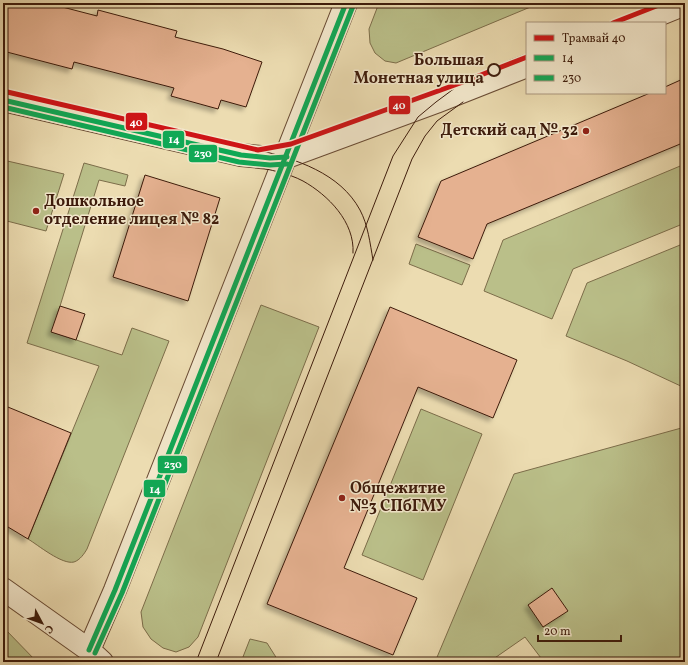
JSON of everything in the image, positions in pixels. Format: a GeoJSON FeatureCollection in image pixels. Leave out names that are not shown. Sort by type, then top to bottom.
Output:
{"type":"FeatureCollection","features":[{"type":"Feature","properties":{"kind":"street"},"geometry":{"type":"LineString","coordinates":[[3,589],[95,658],[118,583],[346,3]]}},
{"type":"Feature","properties":{"kind":"street"},"geometry":{"type":"LineString","coordinates":[[640,22],[685,4]]}},
{"type":"Feature","properties":{"kind":"street"},"geometry":{"type":"LineString","coordinates":[[3,100],[241,155],[270,158],[287,156],[436,102],[526,66]]}},
{"type":"Feature","properties":{"kind":"green space"},"geometry":{"type":"Polygon","coordinates":[[[379,3],[540,3],[396,63],[385,61],[375,53],[370,43],[369,29],[379,3]]]}},
{"type":"Feature","properties":{"kind":"green space"},"geometry":{"type":"Polygon","coordinates":[[[3,160],[64,174],[46,231],[3,220],[3,160]]]}},
{"type":"Feature","properties":{"kind":"green space"},"geometry":{"type":"Polygon","coordinates":[[[84,163],[128,175],[125,186],[99,180],[52,332],[122,355],[132,328],[169,341],[87,549],[78,560],[69,562],[57,558],[28,539],[99,366],[27,343],[84,163]]]}},
{"type":"Feature","properties":{"kind":"green space"},"geometry":{"type":"Polygon","coordinates":[[[685,164],[685,223],[573,269],[552,319],[484,291],[503,240],[685,164]]]}},
{"type":"Feature","properties":{"kind":"green space"},"geometry":{"type":"Polygon","coordinates":[[[685,243],[685,388],[627,361],[566,336],[587,283],[685,243]]]}},
{"type":"Feature","properties":{"kind":"green space"},"geometry":{"type":"Polygon","coordinates":[[[416,244],[470,265],[462,285],[409,264],[416,244]]]}},
{"type":"Feature","properties":{"kind":"green space"},"geometry":{"type":"Polygon","coordinates":[[[261,305],[319,327],[198,637],[189,647],[176,652],[163,648],[151,639],[143,627],[141,612],[261,305]]]}},
{"type":"Feature","properties":{"kind":"green space"},"geometry":{"type":"Polygon","coordinates":[[[421,409],[482,434],[423,580],[362,555],[421,409]]]}},
{"type":"Feature","properties":{"kind":"green space"},"geometry":{"type":"Polygon","coordinates":[[[685,427],[685,662],[544,662],[525,637],[489,662],[435,662],[514,474],[685,427]]]}},
{"type":"Feature","properties":{"kind":"green space"},"geometry":{"type":"Polygon","coordinates":[[[4,628],[37,662],[3,662],[4,628]]]}},
{"type":"Feature","properties":{"kind":"green space"},"geometry":{"type":"Polygon","coordinates":[[[250,639],[267,643],[279,662],[241,662],[250,639]]]}},
{"type":"Feature","properties":{"kind":"building"},"geometry":{"type":"Polygon","coordinates":[[[3,3],[47,3],[97,16],[98,10],[177,31],[175,37],[223,49],[262,62],[246,107],[221,100],[218,109],[171,96],[174,88],[74,62],[72,69],[3,51],[3,3]]]}},
{"type":"Feature","properties":{"kind":"building"},"geometry":{"type":"Polygon","coordinates":[[[685,78],[685,142],[487,224],[473,259],[418,237],[441,181],[648,94],[666,94],[666,87],[685,78]]]}},
{"type":"Feature","properties":{"kind":"building"},"geometry":{"type":"Polygon","coordinates":[[[145,175],[220,198],[188,301],[113,277],[145,175]]]}},
{"type":"Feature","properties":{"kind":"building"},"geometry":{"type":"Polygon","coordinates":[[[60,306],[85,314],[76,340],[51,332],[60,306]]]}},
{"type":"Feature","properties":{"kind":"building","name":"Общежитие №3 СПбГМУ"},"geometry":{"type":"Polygon","coordinates":[[[390,307],[517,360],[493,418],[418,387],[344,568],[417,598],[393,655],[267,604],[390,307]]]}},
{"type":"Feature","properties":{"kind":"building"},"geometry":{"type":"Polygon","coordinates":[[[3,405],[71,433],[28,539],[3,524],[3,405]]]}},
{"type":"Feature","properties":{"kind":"building"},"geometry":{"type":"Polygon","coordinates":[[[552,588],[568,611],[543,627],[528,605],[552,588]]]}},
{"type":"Feature","properties":{"kind":"tram line","name":"40"},"geometry":{"type":"LineString","coordinates":[[616,22],[664,3]]}},
{"type":"Feature","properties":{"kind":"tram line","name":"40"},"geometry":{"type":"LineString","coordinates":[[3,91],[258,150],[291,144],[463,82],[526,57]]}},
{"type":"Feature","properties":{"kind":"tram line"},"geometry":{"type":"LineString","coordinates":[[196,662],[393,156],[418,117],[463,82]]}},
{"type":"Feature","properties":{"kind":"tram line"},"geometry":{"type":"LineString","coordinates":[[216,662],[412,159],[425,136],[437,121],[463,102]]}},
{"type":"Feature","properties":{"kind":"tram line"},"geometry":{"type":"LineString","coordinates":[[258,150],[302,163],[329,177],[341,186],[351,197],[363,216],[373,260]]}},
{"type":"Feature","properties":{"kind":"tram line"},"geometry":{"type":"LineString","coordinates":[[253,166],[297,178],[322,194],[345,220],[350,231],[353,253]]}},
{"type":"Feature","properties":{"kind":"transit line","name":"14"},"geometry":{"type":"LineString","coordinates":[[89,650],[115,590],[346,3]]}},
{"type":"Feature","properties":{"kind":"transit line","name":"230"},"geometry":{"type":"LineString","coordinates":[[95,653],[122,593],[353,6]]}},
{"type":"Feature","properties":{"kind":"transit line","name":"14"},"geometry":{"type":"LineString","coordinates":[[3,100],[241,155],[270,158],[287,157]]}},
{"type":"Feature","properties":{"kind":"transit line","name":"230"},"geometry":{"type":"LineString","coordinates":[[3,107],[239,162],[270,165],[287,164]]}},
{"type":"Feature","properties":{"kind":"place","name":"Большая Монетная улица"},"geometry":{"type":"Point","coordinates":[494,70]}},
{"type":"Feature","properties":{"kind":"place","name":"Детский сад № 32"},"geometry":{"type":"Point","coordinates":[586,131]}},
{"type":"Feature","properties":{"kind":"place","name":"Дошкольное отделение лицея № 82"},"geometry":{"type":"Point","coordinates":[36,211]}},
{"type":"Feature","properties":{"kind":"place","name":"Общежитие №3 СПбГМУ"},"geometry":{"type":"Point","coordinates":[342,498]}}]}
